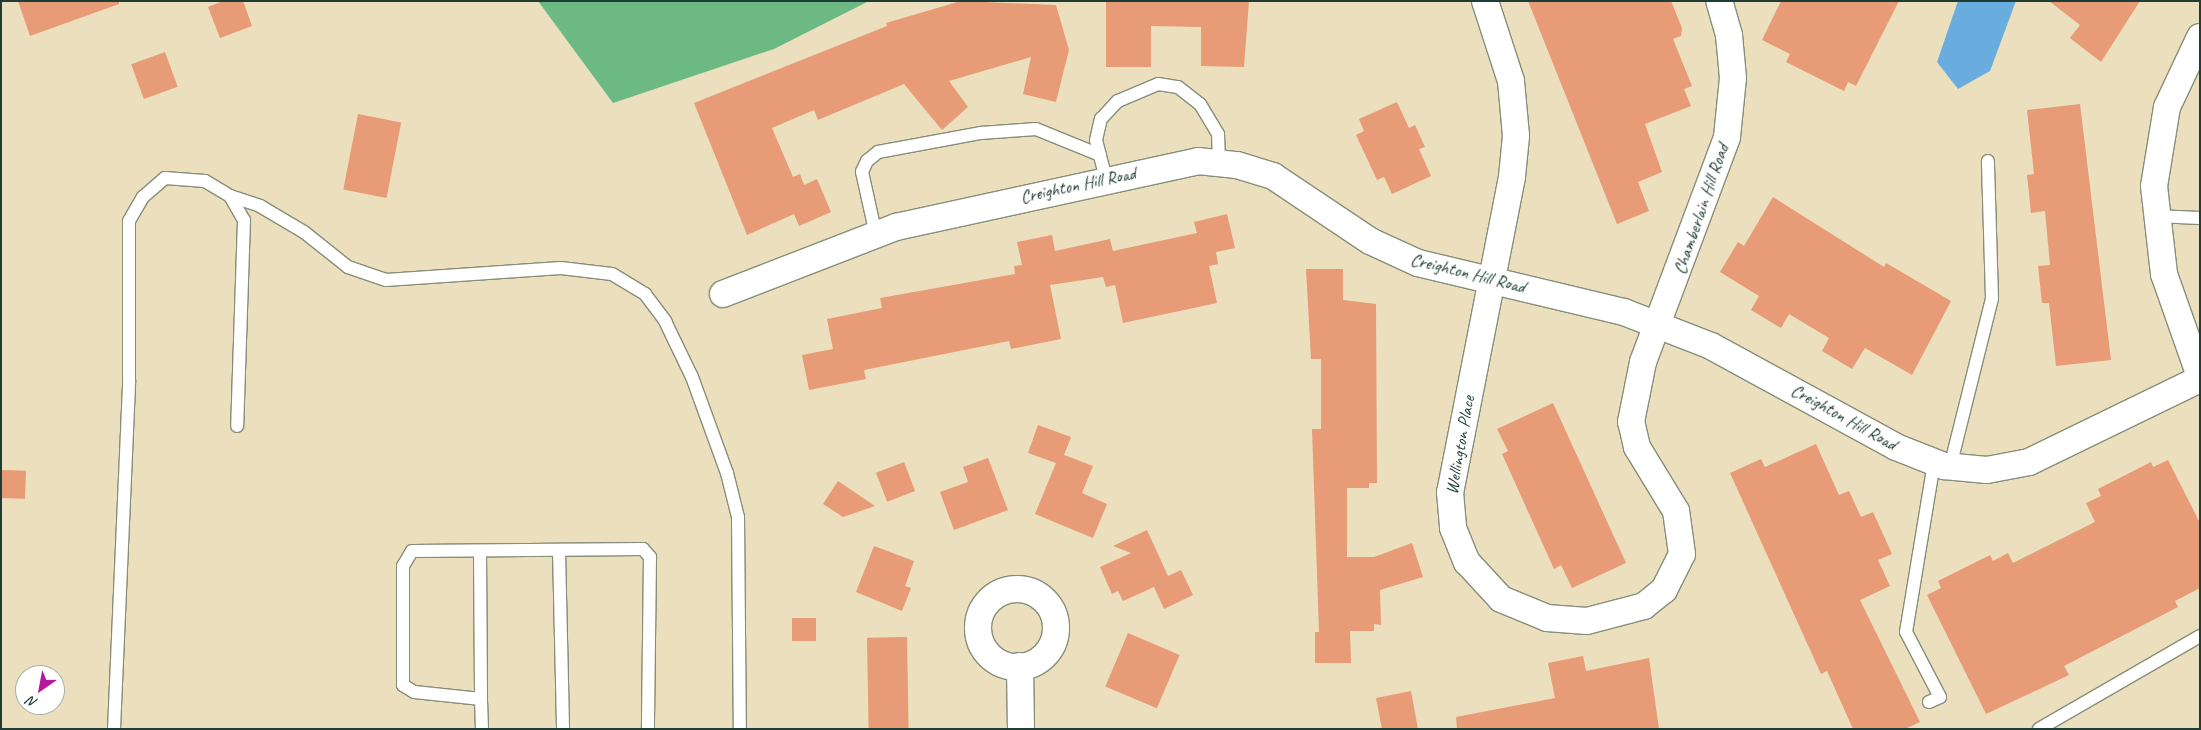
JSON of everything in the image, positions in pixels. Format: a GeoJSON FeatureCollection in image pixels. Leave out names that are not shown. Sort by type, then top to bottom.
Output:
{"type":"FeatureCollection","features":[{"type":"Feature","properties":{"kind":"street","name":"Wellington Place"},"geometry":{"type":"LineString","coordinates":[[1486,1],[1509,73],[1516,136],[1512,177],[1491,279],[1451,510],[1459,545],[1476,576],[1501,599],[1531,614],[1567,621],[1608,618],[1644,606],[1664,590],[1676,574],[1682,540],[1676,511],[1637,447],[1631,422],[1635,390],[1659,325]]}},
{"type":"Feature","properties":{"kind":"street","name":"Chamberlain Hill Road"},"geometry":{"type":"LineString","coordinates":[[1659,325],[1727,136],[1733,78],[1728,35],[1719,1]]}},
{"type":"Feature","properties":{"kind":"street"},"geometry":{"type":"LineString","coordinates":[[2200,37],[2177,79],[2160,135],[2154,216],[2164,274],[2200,377]]}},
{"type":"Feature","properties":{"kind":"street","name":"Creighton Hill Road"},"geometry":{"type":"LineString","coordinates":[[723,294],[876,234],[973,207],[1103,167],[1198,161],[1236,165],[1292,186],[1394,253],[1659,325],[1755,367],[1896,447],[1942,465],[1987,470],[2029,462],[2200,377]]}},
{"type":"Feature","properties":{"kind":"street"},"geometry":{"type":"LineString","coordinates":[[1020,666],[1020,729]]}},
{"type":"Feature","properties":{"kind":"lane"},"geometry":{"type":"LineString","coordinates":[[1103,167],[1096,140],[1108,109],[1158,84],[1178,87],[1200,104],[1218,134],[1220,163]]}},
{"type":"Feature","properties":{"kind":"lane"},"geometry":{"type":"LineString","coordinates":[[876,234],[862,172],[867,161],[878,152],[1020,128],[1044,131],[1103,167]]}},
{"type":"Feature","properties":{"kind":"lane"},"geometry":{"type":"LineString","coordinates":[[1929,702],[1940,697],[1906,632],[1942,465],[1992,298],[1988,160]]}},
{"type":"Feature","properties":{"kind":"lane"},"geometry":{"type":"LineString","coordinates":[[114,729],[129,380],[129,222],[143,197],[165,178],[205,181],[230,196],[260,206],[304,232],[348,267],[386,280],[561,268],[612,274],[645,294],[665,321],[692,377],[727,473],[738,517],[740,729]]}},
{"type":"Feature","properties":{"kind":"lane"},"geometry":{"type":"LineString","coordinates":[[230,196],[244,220],[237,426]]}},
{"type":"Feature","properties":{"kind":"lane"},"geometry":{"type":"LineString","coordinates":[[2154,216],[2200,218]]}},
{"type":"Feature","properties":{"kind":"lane"},"geometry":{"type":"LineString","coordinates":[[481,699],[414,692],[403,685],[403,566],[412,551],[643,549],[650,557],[648,729]]}},
{"type":"Feature","properties":{"kind":"lane"},"geometry":{"type":"LineString","coordinates":[[559,550],[563,729]]}},
{"type":"Feature","properties":{"kind":"lane"},"geometry":{"type":"LineString","coordinates":[[480,551],[482,729]]}},
{"type":"Feature","properties":{"kind":"lane"},"geometry":{"type":"LineString","coordinates":[[2039,729],[2200,636]]}},
{"type":"Feature","properties":{"kind":"green space"},"geometry":{"type":"Polygon","coordinates":[[[538,1],[869,1],[774,49],[613,103],[538,1]]]}},
{"type":"Feature","properties":{"kind":"water"},"geometry":{"type":"Polygon","coordinates":[[[1958,1],[2016,1],[1990,71],[1958,89],[1937,62],[1958,1]]]}},
{"type":"Feature","properties":{"kind":"building"},"geometry":{"type":"Polygon","coordinates":[[[18,1],[119,1],[119,4],[30,36],[18,1]]]}},
{"type":"Feature","properties":{"kind":"building"},"geometry":{"type":"Polygon","coordinates":[[[223,1],[243,1],[252,26],[220,38],[208,7],[223,1]]]}},
{"type":"Feature","properties":{"kind":"building"},"geometry":{"type":"Polygon","coordinates":[[[961,1],[1056,5],[1069,50],[1056,102],[1023,94],[1031,57],[949,81],[968,107],[942,130],[904,84],[818,120],[814,110],[772,128],[793,177],[800,174],[804,185],[817,179],[831,212],[799,226],[794,214],[747,235],[694,103],[887,26],[886,23],[961,1]]]}},
{"type":"Feature","properties":{"kind":"building"},"geometry":{"type":"Polygon","coordinates":[[[1106,1],[1249,1],[1244,67],[1201,66],[1201,27],[1151,26],[1151,67],[1106,67],[1106,1]]]}},
{"type":"Feature","properties":{"kind":"building"},"geometry":{"type":"Polygon","coordinates":[[[1528,1],[1671,1],[1682,28],[1681,36],[1673,39],[1692,86],[1684,89],[1691,106],[1645,124],[1662,172],[1638,182],[1649,211],[1617,224],[1528,1]]]}},
{"type":"Feature","properties":{"kind":"building"},"geometry":{"type":"Polygon","coordinates":[[[1781,1],[1899,1],[1856,86],[1848,82],[1844,91],[1786,62],[1790,54],[1762,40],[1781,1]]]}},
{"type":"Feature","properties":{"kind":"building"},"geometry":{"type":"Polygon","coordinates":[[[2049,1],[2140,1],[2101,62],[2070,38],[2080,25],[2049,1]]]}},
{"type":"Feature","properties":{"kind":"building"},"geometry":{"type":"Polygon","coordinates":[[[165,52],[178,87],[144,99],[131,64],[165,52]]]}},
{"type":"Feature","properties":{"kind":"building"},"geometry":{"type":"Polygon","coordinates":[[[1397,102],[1409,128],[1415,125],[1425,147],[1419,149],[1431,176],[1392,194],[1384,177],[1377,180],[1356,135],[1364,131],[1359,119],[1397,102]]]}},
{"type":"Feature","properties":{"kind":"building"},"geometry":{"type":"Polygon","coordinates":[[[2080,104],[2111,360],[2056,366],[2049,303],[2042,303],[2038,266],[2050,265],[2045,211],[2031,213],[2027,175],[2034,174],[2027,110],[2080,104]]]}},
{"type":"Feature","properties":{"kind":"building"},"geometry":{"type":"Polygon","coordinates":[[[358,114],[401,122],[386,198],[343,190],[358,114]]]}},
{"type":"Feature","properties":{"kind":"building"},"geometry":{"type":"Polygon","coordinates":[[[1773,197],[1884,267],[1886,263],[1951,301],[1912,375],[1865,348],[1852,369],[1822,351],[1829,338],[1789,314],[1781,328],[1751,310],[1759,296],[1720,272],[1738,242],[1744,246],[1773,197]]]}},
{"type":"Feature","properties":{"kind":"building"},"geometry":{"type":"Polygon","coordinates":[[[1227,214],[1235,248],[1216,252],[1218,264],[1209,266],[1217,303],[1123,323],[1115,285],[1106,287],[1103,277],[1050,285],[1061,339],[1011,349],[1009,341],[864,370],[866,379],[809,390],[802,355],[833,349],[827,319],[882,308],[880,298],[1015,274],[1014,266],[1022,265],[1017,242],[1052,235],[1055,251],[1110,239],[1113,251],[1197,233],[1194,222],[1227,214]]]}},
{"type":"Feature","properties":{"kind":"building"},"geometry":{"type":"Polygon","coordinates":[[[1306,269],[1343,269],[1343,300],[1376,304],[1377,483],[1369,483],[1369,488],[1347,488],[1347,557],[1374,557],[1412,543],[1423,577],[1380,590],[1381,625],[1374,624],[1374,631],[1350,631],[1351,663],[1315,663],[1315,632],[1319,632],[1312,429],[1321,429],[1321,359],[1311,359],[1306,269]]]}},
{"type":"Feature","properties":{"kind":"building"},"geometry":{"type":"Polygon","coordinates":[[[1553,403],[1626,563],[1572,588],[1561,565],[1554,569],[1502,454],[1508,451],[1497,429],[1553,403]]]}},
{"type":"Feature","properties":{"kind":"building"},"geometry":{"type":"Polygon","coordinates":[[[1038,425],[1071,437],[1064,455],[1093,466],[1082,493],[1107,504],[1093,538],[1035,514],[1056,463],[1028,453],[1038,425]]]}},
{"type":"Feature","properties":{"kind":"building"},"geometry":{"type":"Polygon","coordinates":[[[1816,444],[1839,495],[1849,491],[1861,517],[1873,512],[1892,554],[1878,560],[1890,586],[1860,600],[1920,722],[1905,729],[1853,729],[1827,671],[1821,674],[1730,473],[1761,459],[1765,467],[1816,444]]]}},
{"type":"Feature","properties":{"kind":"building"},"geometry":{"type":"Polygon","coordinates":[[[988,458],[1008,510],[954,530],[940,492],[968,482],[963,467],[988,458]]]}},
{"type":"Feature","properties":{"kind":"building"},"geometry":{"type":"Polygon","coordinates":[[[2168,460],[2200,523],[2200,588],[2175,601],[2178,607],[2064,666],[2069,675],[1986,714],[1927,595],[1941,588],[1938,581],[1990,555],[1993,561],[2008,553],[2013,563],[2095,522],[2086,503],[2101,496],[2098,489],[2151,462],[2153,467],[2168,460]]]}},
{"type":"Feature","properties":{"kind":"building"},"geometry":{"type":"Polygon","coordinates":[[[904,462],[915,491],[887,502],[876,473],[904,462]]]}},
{"type":"Feature","properties":{"kind":"building"},"geometry":{"type":"Polygon","coordinates":[[[1,470],[26,471],[25,499],[1,498],[1,470]]]}},
{"type":"Feature","properties":{"kind":"building"},"geometry":{"type":"Polygon","coordinates":[[[838,481],[875,506],[843,517],[823,504],[838,481]]]}},
{"type":"Feature","properties":{"kind":"building"},"geometry":{"type":"Polygon","coordinates":[[[1147,530],[1168,576],[1181,570],[1193,595],[1164,609],[1154,587],[1123,601],[1118,591],[1112,594],[1100,567],[1131,553],[1113,546],[1147,530]]]}},
{"type":"Feature","properties":{"kind":"building"},"geometry":{"type":"Polygon","coordinates":[[[874,546],[914,561],[905,586],[911,588],[902,611],[856,592],[874,546]]]}},
{"type":"Feature","properties":{"kind":"building"},"geometry":{"type":"Polygon","coordinates":[[[792,618],[816,618],[816,641],[792,641],[792,618]]]}},
{"type":"Feature","properties":{"kind":"building"},"geometry":{"type":"Polygon","coordinates":[[[1128,633],[1180,655],[1157,708],[1105,686],[1128,633]]]}},
{"type":"Feature","properties":{"kind":"building"},"geometry":{"type":"Polygon","coordinates":[[[907,637],[909,729],[869,729],[867,638],[907,637]]]}},
{"type":"Feature","properties":{"kind":"building"},"geometry":{"type":"Polygon","coordinates":[[[1583,656],[1586,671],[1649,658],[1659,729],[1457,729],[1456,717],[1555,698],[1548,663],[1583,656]]]}},
{"type":"Feature","properties":{"kind":"building"},"geometry":{"type":"Polygon","coordinates":[[[1411,691],[1418,729],[1382,729],[1376,698],[1411,691]]]}}]}
